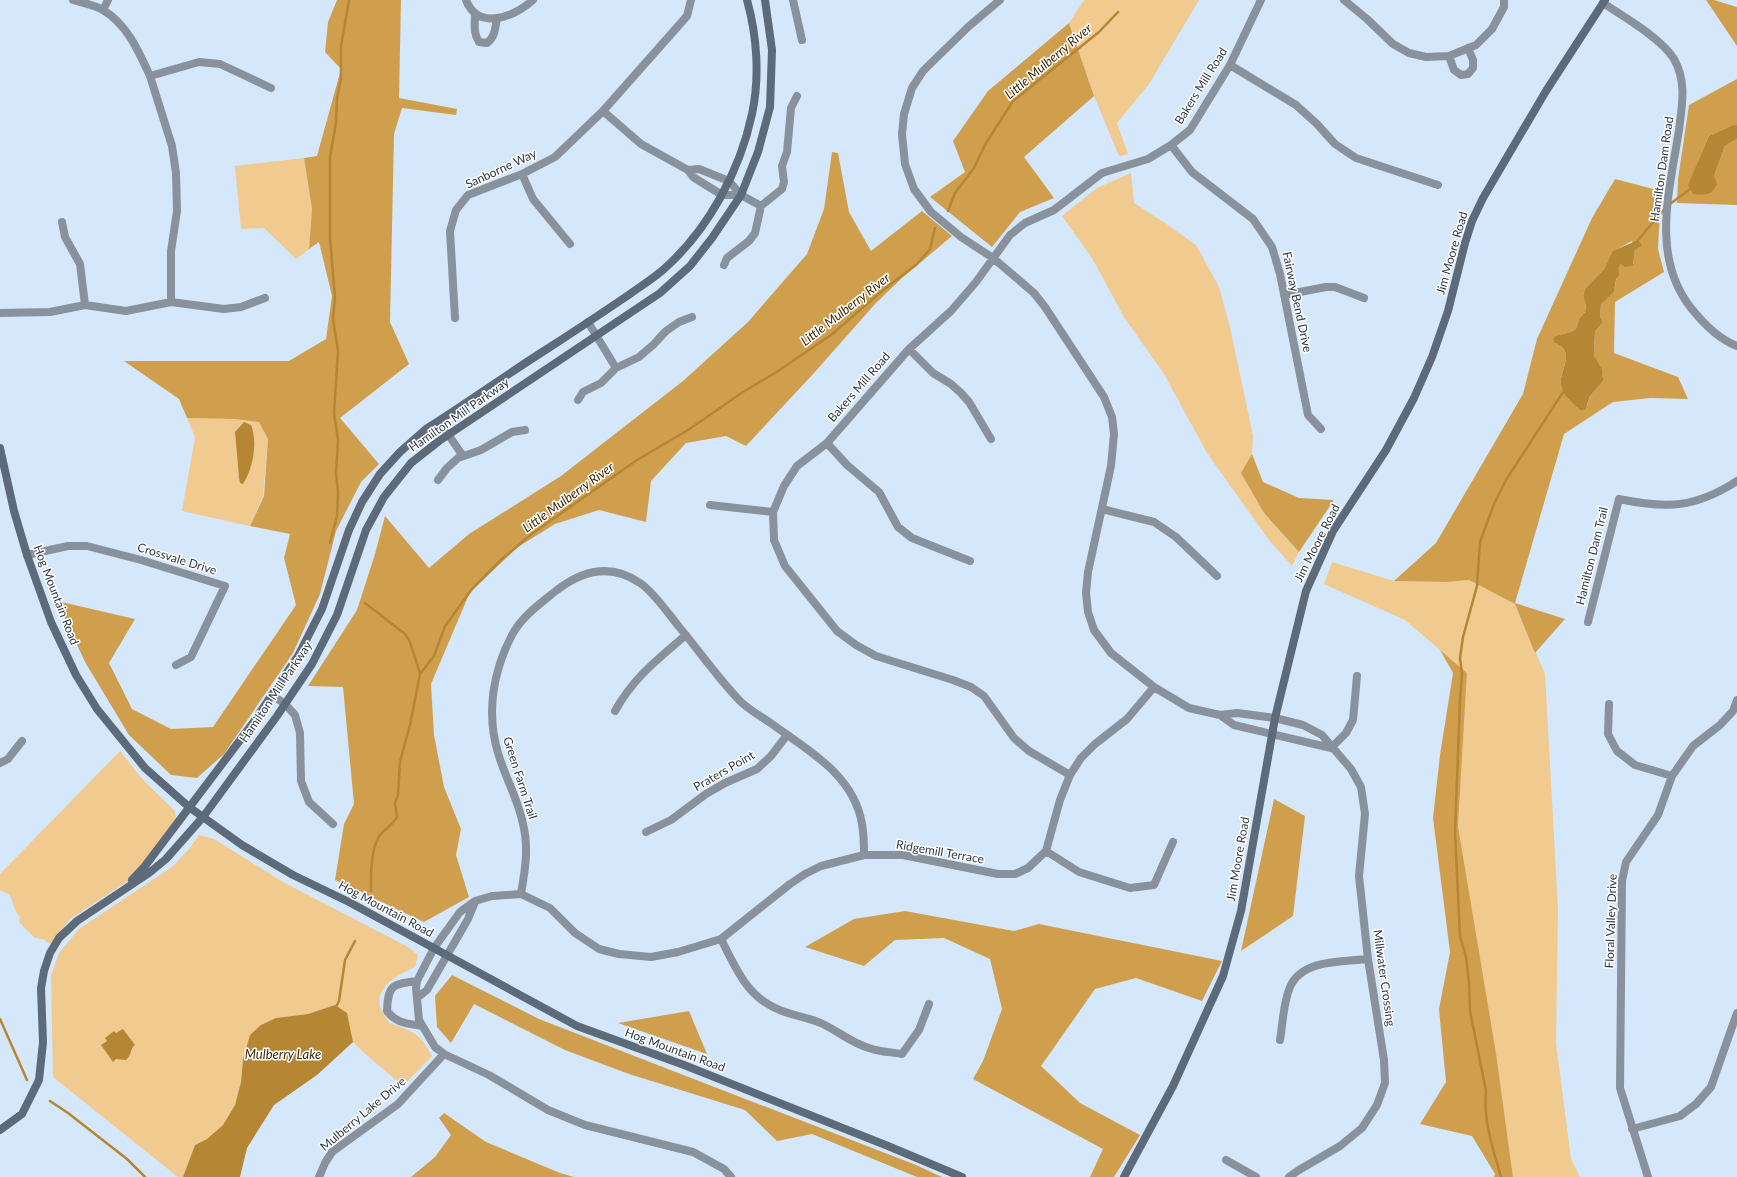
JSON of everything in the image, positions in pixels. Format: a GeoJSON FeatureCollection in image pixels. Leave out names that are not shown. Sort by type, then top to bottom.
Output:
{"type":"FeatureCollection","features":[{"type":"Feature","properties":{"kind":"street"},"geometry":{"type":"LineString","coordinates":[[73,0],[103,10],[123,27],[138,49],[150,76],[172,146],[176,173],[177,211],[171,251],[171,302]]}},
{"type":"Feature","properties":{"kind":"street"},"geometry":{"type":"LineString","coordinates":[[103,10],[108,0]]}},
{"type":"Feature","properties":{"kind":"street"},"geometry":{"type":"LineString","coordinates":[[466,0],[475,13],[487,19],[504,18],[525,7],[533,0]]}},
{"type":"Feature","properties":{"kind":"street","name":"Sanborne Way"},"geometry":{"type":"LineString","coordinates":[[456,318],[450,231],[456,210],[468,195],[522,174],[555,157],[603,111],[687,16],[691,0]]}},
{"type":"Feature","properties":{"kind":"street","name":"Hamilton Mill Parkway"},"geometry":{"type":"LineString","coordinates":[[125,888],[145,866],[189,807],[298,656],[322,609],[349,530],[362,502],[380,474],[400,452],[426,430],[663,270],[696,235],[722,195],[729,181],[752,114],[755,91],[756,46],[752,19],[747,0]]}},
{"type":"Feature","properties":{"kind":"street","name":"Hamilton Mill Parkway"},"geometry":{"type":"LineString","coordinates":[[0,1130],[22,1114],[39,1080],[43,1042],[41,988],[44,970],[50,953],[59,938],[68,929],[125,888],[149,873],[166,859],[203,817],[285,704],[312,664],[337,615],[366,530],[384,497],[411,463],[448,435],[660,292],[690,266],[712,238],[741,194],[758,152],[770,107],[772,50],[765,0]]}},
{"type":"Feature","properties":{"kind":"street"},"geometry":{"type":"LineString","coordinates":[[794,0],[802,40]]}},
{"type":"Feature","properties":{"kind":"street"},"geometry":{"type":"LineString","coordinates":[[1000,0],[968,27],[923,71],[912,88],[904,114],[902,134],[905,164],[914,189],[931,212],[961,236],[993,258],[1038,297],[1104,396],[1112,417],[1114,434],[1111,466],[1088,572],[1086,593],[1088,612],[1094,630],[1111,653],[1154,687],[1188,708],[1220,715],[1234,725],[1332,748],[1346,733],[1353,720],[1357,676]]}},
{"type":"Feature","properties":{"kind":"street","name":"Bakers Mill Road"},"geometry":{"type":"LineString","coordinates":[[1070,775],[1029,751],[1014,738],[984,696],[971,687],[876,656],[856,645],[837,631],[785,566],[774,540],[773,512],[784,486],[797,466],[827,443],[909,349],[951,311],[976,282],[1010,235],[1025,223],[1054,210],[1102,173],[1148,159],[1171,145],[1190,130],[1230,65],[1261,0]]}},
{"type":"Feature","properties":{"kind":"street"},"geometry":{"type":"LineString","coordinates":[[1344,0],[1367,19],[1393,44],[1409,53],[1426,57],[1449,56],[1476,45],[1492,29],[1504,8],[1504,0]]}},
{"type":"Feature","properties":{"kind":"street","name":"Hamilton Dam Road"},"geometry":{"type":"LineString","coordinates":[[1604,1],[1660,42],[1673,59],[1682,78],[1683,100],[1668,202],[1665,239],[1671,270],[1682,297],[1703,322],[1730,343],[1737,346]]}},
{"type":"Feature","properties":{"kind":"street","name":"Jim Moore Road"},"geometry":{"type":"LineString","coordinates":[[1124,1177],[1173,1086],[1223,976],[1241,911],[1275,718],[1306,591],[1333,531],[1386,450],[1423,378],[1448,311],[1472,221],[1483,198],[1546,91],[1604,1]]}},
{"type":"Feature","properties":{"kind":"street"},"geometry":{"type":"LineString","coordinates":[[475,13],[474,31],[475,37],[479,42],[487,43],[492,40],[495,33],[497,18]]}},
{"type":"Feature","properties":{"kind":"street"},"geometry":{"type":"LineString","coordinates":[[1449,56],[1454,70],[1461,75],[1468,74],[1473,68],[1473,60],[1468,48]]}},
{"type":"Feature","properties":{"kind":"street"},"geometry":{"type":"LineString","coordinates":[[150,76],[199,62],[220,64],[271,88]]}},
{"type":"Feature","properties":{"kind":"street"},"geometry":{"type":"LineString","coordinates":[[1230,65],[1296,105],[1317,124],[1335,144],[1356,158],[1438,185]]}},
{"type":"Feature","properties":{"kind":"street"},"geometry":{"type":"LineString","coordinates":[[724,265],[727,258],[749,241],[755,233],[761,206],[782,189],[784,182],[782,166],[787,152],[791,108],[797,96]]}},
{"type":"Feature","properties":{"kind":"street"},"geometry":{"type":"LineString","coordinates":[[603,111],[641,144],[688,170],[693,177],[722,195],[741,194]]}},
{"type":"Feature","properties":{"kind":"street","name":"Fairway Bend Drive"},"geometry":{"type":"LineString","coordinates":[[1171,145],[1192,172],[1253,219],[1272,247],[1284,295],[1308,414],[1320,430]]}},
{"type":"Feature","properties":{"kind":"street"},"geometry":{"type":"LineString","coordinates":[[688,170],[699,169],[729,181],[741,194],[761,206]]}},
{"type":"Feature","properties":{"kind":"street"},"geometry":{"type":"LineString","coordinates":[[522,174],[533,199],[570,244]]}},
{"type":"Feature","properties":{"kind":"street"},"geometry":{"type":"LineString","coordinates":[[62,222],[65,238],[80,264],[83,276],[85,305]]}},
{"type":"Feature","properties":{"kind":"street"},"geometry":{"type":"LineString","coordinates":[[1284,295],[1335,287],[1364,298]]}},
{"type":"Feature","properties":{"kind":"street"},"geometry":{"type":"LineString","coordinates":[[0,313],[50,312],[85,305],[126,311],[171,302],[224,309],[241,308],[265,298]]}},
{"type":"Feature","properties":{"kind":"street"},"geometry":{"type":"LineString","coordinates":[[578,400],[583,392],[600,383],[616,368],[639,357],[653,346],[666,331],[679,322],[692,317]]}},
{"type":"Feature","properties":{"kind":"street"},"geometry":{"type":"LineString","coordinates":[[588,322],[616,368]]}},
{"type":"Feature","properties":{"kind":"street"},"geometry":{"type":"LineString","coordinates":[[909,349],[933,373],[951,384],[961,393],[969,402],[991,439]]}},
{"type":"Feature","properties":{"kind":"street"},"geometry":{"type":"LineString","coordinates":[[439,421],[463,456]]}},
{"type":"Feature","properties":{"kind":"street"},"geometry":{"type":"LineString","coordinates":[[438,480],[447,468],[458,458],[482,450],[512,432],[526,430]]}},
{"type":"Feature","properties":{"kind":"street"},"geometry":{"type":"LineString","coordinates":[[827,443],[847,465],[878,492],[898,526],[912,538],[970,561]]}},
{"type":"Feature","properties":{"kind":"street","name":"Hog Mountain Road"},"geometry":{"type":"LineString","coordinates":[[0,448],[14,511],[27,554],[51,622],[76,675],[97,709],[145,768],[189,807],[242,845],[293,875],[349,902],[577,1026],[859,1134],[962,1177]]}},
{"type":"Feature","properties":{"kind":"street","name":"Hamilton Dam Trail"},"geometry":{"type":"LineString","coordinates":[[1588,622],[1619,499],[1647,505],[1672,506],[1696,501],[1718,493],[1737,481]]}},
{"type":"Feature","properties":{"kind":"street"},"geometry":{"type":"LineString","coordinates":[[710,506],[773,512]]}},
{"type":"Feature","properties":{"kind":"street"},"geometry":{"type":"LineString","coordinates":[[1102,509],[1154,522],[1176,537],[1217,576]]}},
{"type":"Feature","properties":{"kind":"street","name":"Crossvale Drive"},"geometry":{"type":"LineString","coordinates":[[27,554],[68,546],[87,546],[141,560],[225,586],[191,658],[176,665]]}},
{"type":"Feature","properties":{"kind":"street","name":"Green Farm Trail"},"geometry":{"type":"LineString","coordinates":[[521,894],[527,849],[523,822],[498,753],[491,725],[492,693],[502,660],[513,633],[530,612],[566,584],[580,576],[594,571],[605,570],[621,574],[641,584],[686,635]]}},
{"type":"Feature","properties":{"kind":"street"},"geometry":{"type":"LineString","coordinates":[[615,710],[624,694],[643,671],[686,635],[729,689],[743,704],[827,764],[844,781],[854,798],[862,823],[864,855]]}},
{"type":"Feature","properties":{"kind":"street"},"geometry":{"type":"LineString","coordinates":[[1154,687],[1127,719],[1095,744],[1081,758],[1070,775],[1060,800],[1046,851],[1079,872],[1130,888],[1154,885],[1173,842]]}},
{"type":"Feature","properties":{"kind":"street"},"geometry":{"type":"LineString","coordinates":[[272,694],[285,704],[295,715],[300,733],[301,781],[309,802],[333,824]]}},
{"type":"Feature","properties":{"kind":"street","name":"Floral Valley Drive"},"geometry":{"type":"LineString","coordinates":[[1648,1177],[1620,1088],[1622,881],[1626,862],[1658,816],[1672,776],[1693,746],[1720,726],[1733,711],[1737,700]]}},
{"type":"Feature","properties":{"kind":"street"},"geometry":{"type":"LineString","coordinates":[[1609,704],[1608,734],[1617,752],[1635,765],[1672,776]]}},
{"type":"Feature","properties":{"kind":"street","name":"Millwater Crossing"},"geometry":{"type":"LineString","coordinates":[[1220,715],[1237,713],[1275,718],[1303,725],[1322,735],[1351,769],[1361,787],[1365,814],[1359,876],[1368,959],[1384,1060],[1385,1083],[1377,1105],[1362,1128],[1340,1146],[1289,1177]]}},
{"type":"Feature","properties":{"kind":"street","name":"Praters Point"},"geometry":{"type":"LineString","coordinates":[[646,832],[671,820],[706,794],[725,783],[756,769],[771,756],[787,735]]}},
{"type":"Feature","properties":{"kind":"street"},"geometry":{"type":"LineString","coordinates":[[0,764],[8,759],[22,741]]}},
{"type":"Feature","properties":{"kind":"street","name":"Ridgemill Terrace"},"geometry":{"type":"LineString","coordinates":[[417,981],[434,948],[460,912],[475,902],[492,896],[521,894],[550,908],[575,934],[599,949],[619,954],[651,957],[678,952],[721,939],[790,884],[821,866],[864,855],[903,855],[998,874],[1014,874],[1028,868],[1046,851]]}},
{"type":"Feature","properties":{"kind":"street"},"geometry":{"type":"LineString","coordinates":[[417,998],[427,990],[468,919],[475,902]]}},
{"type":"Feature","properties":{"kind":"street"},"geometry":{"type":"LineString","coordinates":[[721,939],[739,975],[750,990],[766,1005],[822,1024],[870,1049],[902,1054],[919,1030],[929,1004]]}},
{"type":"Feature","properties":{"kind":"street"},"geometry":{"type":"LineString","coordinates":[[1280,1040],[1286,999],[1290,987],[1297,976],[1306,969],[1322,964],[1368,959]]}},
{"type":"Feature","properties":{"kind":"street"},"geometry":{"type":"LineString","coordinates":[[422,1026],[404,1023],[393,1018],[387,1011],[388,994],[398,983],[417,981],[419,1020],[436,1047],[444,1054],[489,1075],[548,1110],[586,1125],[693,1152],[724,1169],[731,1177]]}},
{"type":"Feature","properties":{"kind":"street"},"geometry":{"type":"LineString","coordinates":[[1632,1129],[1680,1116],[1696,1104],[1710,1087],[1737,1013]]}},
{"type":"Feature","properties":{"kind":"street","name":"Mulberry Lake Drive"},"geometry":{"type":"LineString","coordinates":[[319,1177],[325,1162],[332,1152],[398,1104],[444,1054]]}},
{"type":"Feature","properties":{"kind":"street"},"geometry":{"type":"LineString","coordinates":[[1226,1160],[1256,1177]]}},
{"type":"Feature","properties":{"kind":"shaded area"},"geometry":{"type":"Polygon","coordinates":[[[337,0],[401,0],[399,98],[457,109],[456,115],[402,108],[394,134],[390,322],[409,364],[340,418],[379,464],[361,482],[336,531],[320,594],[293,653],[224,754],[197,778],[171,775],[129,735],[85,662],[57,601],[135,619],[109,663],[132,709],[171,729],[213,727],[296,605],[284,558],[290,534],[250,526],[264,496],[268,439],[259,422],[235,419],[187,418],[179,399],[124,361],[289,361],[326,339],[332,296],[319,242],[309,249],[312,209],[304,158],[317,156],[341,69],[325,52],[328,22],[337,0]]]}},
{"type":"Feature","properties":{"kind":"shaded area"},"geometry":{"type":"Polygon","coordinates":[[[1084,0],[1199,0],[1149,84],[1117,123],[1128,154],[1119,156],[1094,96],[1069,23],[1084,0]]]}},
{"type":"Feature","properties":{"kind":"shaded area"},"geometry":{"type":"Polygon","coordinates":[[[1706,0],[1714,0],[1737,7],[1737,46],[1706,0]]]}},
{"type":"Feature","properties":{"kind":"shaded area"},"geometry":{"type":"Polygon","coordinates":[[[1069,23],[1094,96],[1024,157],[1054,198],[1020,212],[992,247],[930,197],[965,172],[953,141],[988,91],[1069,23]]]}},
{"type":"Feature","properties":{"kind":"shaded area"},"geometry":{"type":"Polygon","coordinates":[[[1737,79],[1737,125],[1733,125],[1709,136],[1698,162],[1714,176],[1725,146],[1737,139],[1737,205],[1677,203],[1678,179],[1689,105],[1737,79]]]}},
{"type":"Feature","properties":{"kind":"shaded area"},"geometry":{"type":"Polygon","coordinates":[[[832,152],[838,153],[849,212],[871,251],[922,211],[952,236],[902,278],[875,304],[814,373],[746,446],[726,436],[686,443],[651,481],[646,522],[599,510],[555,524],[518,547],[470,592],[431,684],[434,735],[444,787],[461,829],[456,855],[469,897],[424,922],[335,880],[344,824],[354,804],[343,687],[308,686],[357,610],[375,554],[385,516],[429,568],[469,534],[561,476],[683,381],[748,322],[807,254],[824,209],[832,152]]]}},
{"type":"Feature","properties":{"kind":"shaded area"},"geometry":{"type":"Polygon","coordinates":[[[304,158],[312,209],[309,249],[296,259],[264,228],[241,229],[235,166],[304,158]]]}},
{"type":"Feature","properties":{"kind":"shaded area"},"geometry":{"type":"Polygon","coordinates":[[[1131,173],[1134,203],[1196,245],[1219,287],[1230,327],[1253,436],[1252,454],[1242,473],[1264,513],[1299,552],[1292,566],[1269,540],[1207,453],[1164,374],[1124,317],[1092,258],[1062,216],[1097,188],[1131,173]]]}},
{"type":"Feature","properties":{"kind":"shaded area"},"geometry":{"type":"Polygon","coordinates":[[[1615,179],[1661,191],[1658,249],[1664,272],[1615,302],[1614,353],[1678,377],[1688,399],[1650,398],[1613,402],[1564,434],[1515,603],[1565,619],[1535,653],[1515,604],[1469,580],[1447,582],[1394,581],[1436,543],[1523,394],[1537,339],[1592,218],[1615,179]],[[1632,241],[1614,251],[1604,269],[1585,289],[1583,296],[1586,305],[1585,312],[1579,319],[1576,329],[1571,332],[1555,336],[1553,339],[1554,343],[1565,351],[1566,356],[1561,380],[1563,392],[1580,410],[1587,405],[1590,396],[1604,380],[1602,369],[1594,355],[1595,332],[1603,322],[1600,316],[1601,303],[1614,292],[1618,269],[1621,264],[1633,265],[1635,250],[1632,241]]]}},
{"type":"Feature","properties":{"kind":"shaded area"},"geometry":{"type":"Polygon","coordinates":[[[187,418],[235,419],[259,422],[268,439],[263,496],[250,526],[182,511],[195,437],[187,418]],[[235,432],[239,478],[245,482],[235,432]]]}},
{"type":"Feature","properties":{"kind":"shaded area"},"geometry":{"type":"Polygon","coordinates":[[[1252,454],[1263,482],[1299,498],[1334,500],[1299,552],[1264,513],[1241,473],[1252,454]]]}},
{"type":"Feature","properties":{"kind":"shaded area"},"geometry":{"type":"Polygon","coordinates":[[[1332,562],[1394,581],[1447,582],[1469,580],[1515,604],[1545,674],[1558,910],[1556,1043],[1571,1159],[1580,1177],[1513,1177],[1496,1053],[1458,826],[1467,673],[1405,620],[1324,584],[1332,562]]]}},
{"type":"Feature","properties":{"kind":"shaded area"},"geometry":{"type":"Polygon","coordinates":[[[1440,650],[1467,673],[1458,826],[1496,1053],[1513,1177],[1494,1177],[1495,1174],[1472,1136],[1420,1124],[1446,1082],[1439,1009],[1450,952],[1433,818],[1440,755],[1453,673],[1440,650]]]}},
{"type":"Feature","properties":{"kind":"shaded area"},"geometry":{"type":"Polygon","coordinates":[[[120,751],[143,780],[175,811],[176,821],[140,871],[128,881],[70,919],[50,944],[43,939],[35,938],[19,922],[20,917],[16,912],[10,895],[0,890],[0,874],[120,751]]]}},
{"type":"Feature","properties":{"kind":"shaded area"},"geometry":{"type":"Polygon","coordinates":[[[1274,799],[1305,816],[1293,916],[1241,951],[1274,799]]]}},
{"type":"Feature","properties":{"kind":"shaded area"},"geometry":{"type":"Polygon","coordinates":[[[199,835],[214,839],[283,882],[408,947],[418,955],[415,967],[402,973],[390,982],[381,992],[379,999],[380,1006],[389,1023],[410,1031],[419,1037],[432,1056],[403,1086],[353,1042],[347,1014],[335,1005],[308,1014],[276,1018],[262,1025],[250,1035],[243,1059],[241,1082],[235,1105],[223,1125],[207,1139],[195,1145],[183,1177],[178,1177],[53,1077],[51,975],[59,953],[79,929],[172,867],[190,848],[199,835]]]}},
{"type":"Feature","properties":{"kind":"shaded area"},"geometry":{"type":"Polygon","coordinates":[[[905,911],[1014,931],[1039,924],[1222,961],[1202,1001],[1136,978],[1095,989],[1041,1066],[1080,1103],[1140,1135],[1114,1177],[1090,1177],[1103,1149],[973,1079],[983,1061],[1002,1009],[990,959],[944,938],[895,940],[864,966],[805,947],[854,919],[905,911]]]}},
{"type":"Feature","properties":{"kind":"shaded area"},"geometry":{"type":"Polygon","coordinates":[[[452,975],[539,1019],[916,1165],[942,1177],[917,1177],[812,1134],[777,1141],[745,1110],[629,1074],[565,1050],[474,1004],[451,1043],[437,1027],[435,996],[452,975]]]}},
{"type":"Feature","properties":{"kind":"shaded area"},"geometry":{"type":"Polygon","coordinates":[[[689,1011],[707,1054],[618,1023],[689,1011]]]}},
{"type":"Feature","properties":{"kind":"shaded area"},"geometry":{"type":"Polygon","coordinates":[[[444,1113],[486,1142],[560,1173],[574,1177],[411,1177],[435,1157],[451,1135],[439,1118],[444,1113]]]}},
{"type":"Feature","properties":{"kind":"water"},"geometry":{"type":"Polygon","coordinates":[[[1733,125],[1737,125],[1737,139],[1725,146],[1714,176],[1717,184],[1715,188],[1708,194],[1693,194],[1688,185],[1709,136],[1733,125]]]}},
{"type":"Feature","properties":{"kind":"water"},"geometry":{"type":"Polygon","coordinates":[[[1638,240],[1642,245],[1635,250],[1633,265],[1625,267],[1621,264],[1618,269],[1619,275],[1616,279],[1614,292],[1601,304],[1600,316],[1603,322],[1595,332],[1594,355],[1602,369],[1604,380],[1590,396],[1585,410],[1580,410],[1563,392],[1561,380],[1566,356],[1565,351],[1554,343],[1553,339],[1555,336],[1571,332],[1576,329],[1579,319],[1585,312],[1586,305],[1583,296],[1585,289],[1604,269],[1613,251],[1638,240]]]}},
{"type":"Feature","properties":{"kind":"water"},"geometry":{"type":"Polygon","coordinates":[[[244,422],[251,425],[254,447],[252,463],[247,478],[243,484],[240,483],[239,478],[235,432],[244,422]]]}},
{"type":"Feature","properties":{"kind":"water","name":"Mulberry Lake"},"geometry":{"type":"Polygon","coordinates":[[[335,1005],[347,1013],[353,1042],[317,1075],[274,1105],[247,1148],[240,1177],[183,1177],[195,1145],[207,1139],[223,1125],[235,1105],[241,1082],[243,1059],[250,1035],[261,1025],[276,1018],[308,1014],[335,1005]]]}},
{"type":"Feature","properties":{"kind":"water"},"geometry":{"type":"Polygon","coordinates":[[[123,1029],[135,1045],[126,1060],[116,1059],[113,1062],[101,1045],[107,1041],[105,1038],[114,1031],[116,1033],[123,1029]]]}},
{"type":"Feature","properties":{"kind":"waterway"},"geometry":{"type":"LineString","coordinates":[[330,543],[337,516],[338,492],[336,473],[338,440],[334,413],[338,351],[333,319],[335,298],[330,238],[330,157],[336,123],[337,98],[341,79],[341,46],[349,0]]}},
{"type":"Feature","properties":{"kind":"waterway","name":"Little Mulberry River"},"geometry":{"type":"LineString","coordinates":[[948,211],[955,193],[974,168],[986,143],[1013,101],[1099,32],[1118,12]]}},
{"type":"Feature","properties":{"kind":"waterway"},"geometry":{"type":"LineString","coordinates":[[1670,204],[1690,189]]}},
{"type":"Feature","properties":{"kind":"waterway"},"geometry":{"type":"LineString","coordinates":[[1638,240],[1666,207]]}},
{"type":"Feature","properties":{"kind":"waterway","name":"Little Mulberry River"},"geometry":{"type":"LineString","coordinates":[[371,891],[372,860],[375,845],[378,838],[397,817],[395,803],[398,795],[400,762],[410,725],[420,674],[434,656],[445,626],[472,589],[503,558],[533,533],[637,460],[688,430],[743,392],[775,373],[831,335],[882,291],[917,264],[930,249],[935,228]]}},
{"type":"Feature","properties":{"kind":"waterway"},"geometry":{"type":"LineString","coordinates":[[1501,1177],[1487,1124],[1485,1102],[1486,1091],[1470,1011],[1466,957],[1460,936],[1455,833],[1462,674],[1460,658],[1463,637],[1477,586],[1480,542],[1494,504],[1506,480],[1563,392]]}},
{"type":"Feature","properties":{"kind":"waterway"},"geometry":{"type":"LineString","coordinates":[[365,603],[405,634],[410,642],[420,673]]}},
{"type":"Feature","properties":{"kind":"waterway","name":"Little Mulberry River"},"geometry":{"type":"LineString","coordinates":[[335,1009],[339,1001],[345,960],[355,941]]}},
{"type":"Feature","properties":{"kind":"waterway"},"geometry":{"type":"LineString","coordinates":[[0,1019],[27,1080]]}},
{"type":"Feature","properties":{"kind":"waterway"},"geometry":{"type":"LineString","coordinates":[[50,1101],[68,1113],[127,1159],[145,1177]]}}]}
